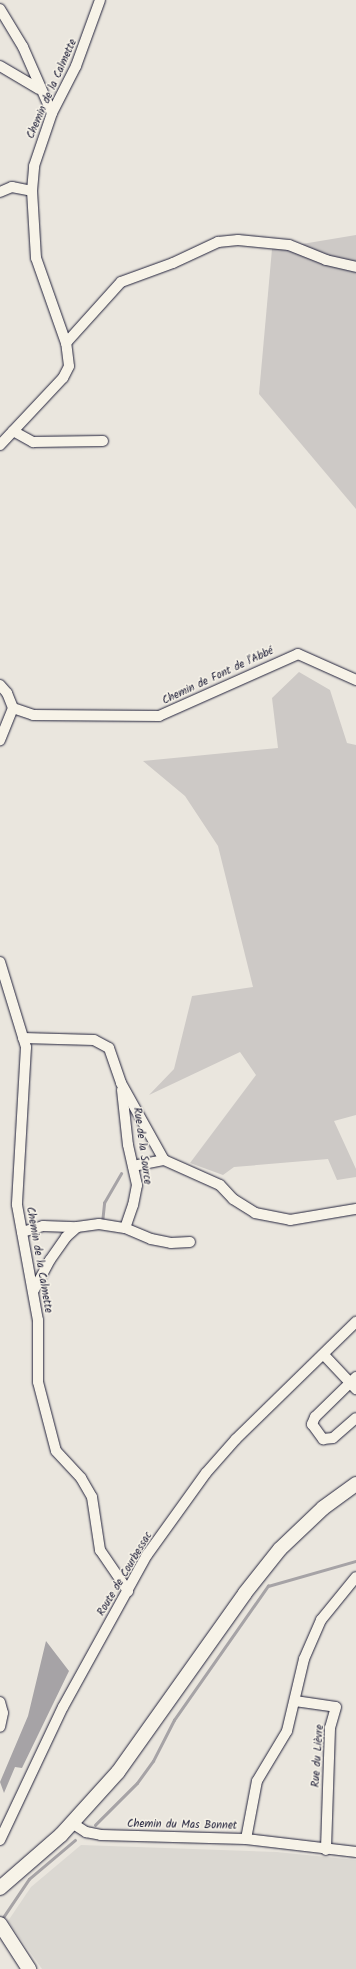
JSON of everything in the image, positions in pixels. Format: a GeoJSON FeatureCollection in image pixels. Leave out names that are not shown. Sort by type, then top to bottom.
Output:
{"type":"FeatureCollection","features":[{"type":"Feature","properties":{"kind":"street","name":"Chemin de la Calmette"},"geometry":{"type":"LineString","coordinates":[[0,445],[63,378],[69,366],[66,343],[36,258],[32,191],[34,166],[52,113],[81,55],[100,0]]}},
{"type":"Feature","properties":{"kind":"street"},"geometry":{"type":"LineString","coordinates":[[0,9],[23,47],[40,89],[52,113]]}},
{"type":"Feature","properties":{"kind":"street"},"geometry":{"type":"LineString","coordinates":[[0,66],[40,89]]}},
{"type":"Feature","properties":{"kind":"street"},"geometry":{"type":"LineString","coordinates":[[0,192],[12,187],[32,191]]}},
{"type":"Feature","properties":{"kind":"street"},"geometry":{"type":"LineString","coordinates":[[66,343],[120,282],[173,263],[218,242],[238,240],[288,245],[326,260],[356,267]]}},
{"type":"Feature","properties":{"kind":"street"},"geometry":{"type":"LineString","coordinates":[[13,431],[33,442],[103,442]]}},
{"type":"Feature","properties":{"kind":"street","name":"Chemin de Font de l'Abbé"},"geometry":{"type":"LineString","coordinates":[[13,708],[33,715],[159,716],[298,654],[356,680]]}},
{"type":"Feature","properties":{"kind":"street"},"geometry":{"type":"LineString","coordinates":[[0,684],[7,693],[13,708],[0,740]]}},
{"type":"Feature","properties":{"kind":"street","name":"Chemin de la Calmette"},"geometry":{"type":"LineString","coordinates":[[0,962],[26,1047],[17,1205],[34,1290],[38,1320],[38,1382],[56,1451],[81,1478],[92,1497],[100,1550],[128,1591]]}},
{"type":"Feature","properties":{"kind":"street"},"geometry":{"type":"LineString","coordinates":[[23,1038],[94,1040],[110,1048],[122,1084],[164,1160]]}},
{"type":"Feature","properties":{"kind":"street","name":"Rue de la Source"},"geometry":{"type":"LineString","coordinates":[[122,1084],[128,1146],[134,1166],[137,1185],[133,1205],[124,1228]]}},
{"type":"Feature","properties":{"kind":"street"},"geometry":{"type":"LineString","coordinates":[[134,1166],[164,1160],[220,1185],[233,1199],[255,1213],[290,1220],[356,1209]]}},
{"type":"Feature","properties":{"kind":"street"},"geometry":{"type":"LineString","coordinates":[[22,1232],[43,1226],[77,1227],[99,1224],[124,1228],[151,1239],[171,1243],[190,1242]]}},
{"type":"Feature","properties":{"kind":"street"},"geometry":{"type":"LineString","coordinates":[[34,1290],[50,1260],[66,1237],[77,1227]]}},
{"type":"Feature","properties":{"kind":"street","name":"Route de Courbessac"},"geometry":{"type":"LineString","coordinates":[[0,1840],[63,1707],[147,1555],[206,1473],[236,1439],[324,1355],[356,1322]]}},
{"type":"Feature","properties":{"kind":"street"},"geometry":{"type":"LineString","coordinates":[[324,1355],[354,1383],[315,1417],[312,1424],[323,1439],[334,1438],[356,1418]]}},
{"type":"Feature","properties":{"kind":"street"},"geometry":{"type":"LineString","coordinates":[[0,1887],[28,1865],[72,1824],[118,1772],[245,1593],[280,1548],[323,1508],[356,1484]]}},
{"type":"Feature","properties":{"kind":"street","name":"Chemin du Mas Bonnet"},"geometry":{"type":"LineString","coordinates":[[72,1824],[86,1832],[101,1835],[246,1838],[257,1781],[286,1731],[295,1701],[304,1659],[321,1620],[356,1577]]}},
{"type":"Feature","properties":{"kind":"street","name":"Rue du Lièvre"},"geometry":{"type":"LineString","coordinates":[[295,1701],[336,1707],[330,1728],[326,1850]]}},
{"type":"Feature","properties":{"kind":"street"},"geometry":{"type":"LineString","coordinates":[[0,1702],[3,1713],[0,1727]]}},
{"type":"Feature","properties":{"kind":"street"},"geometry":{"type":"LineString","coordinates":[[246,1838],[326,1850],[356,1852]]}},
{"type":"Feature","properties":{"kind":"street"},"geometry":{"type":"LineString","coordinates":[[0,1924],[29,1969]]}},
{"type":"Feature","properties":{"kind":"street"},"geometry":{"type":"LineString","coordinates":[[0,1936],[22,1969]]}},
{"type":"Feature","properties":{"kind":"shaded area"},"geometry":{"type":"Polygon","coordinates":[[[356,235],[356,509],[259,394],[272,249],[356,235]]]}},
{"type":"Feature","properties":{"kind":"shaded area"},"geometry":{"type":"Polygon","coordinates":[[[299,672],[330,690],[347,743],[356,745],[356,1115],[334,1121],[356,1169],[356,1177],[337,1180],[328,1159],[234,1167],[223,1175],[190,1163],[256,1075],[240,1052],[149,1095],[174,1069],[192,996],[253,987],[218,846],[185,796],[143,761],[278,748],[272,698],[299,672]]]}},
{"type":"Feature","properties":{"kind":"shaded area"},"geometry":{"type":"Polygon","coordinates":[[[46,1641],[69,1671],[22,1768],[15,1767],[4,1793],[0,1782],[28,1716],[46,1641]]]}},
{"type":"Feature","properties":{"kind":"shaded area"},"geometry":{"type":"Polygon","coordinates":[[[81,1845],[277,1852],[356,1860],[356,1969],[42,1969],[8,1921],[31,1887],[81,1845]]]}},
{"type":"Feature","properties":{"kind":"waterway"},"geometry":{"type":"LineString","coordinates":[[102,1223],[104,1203],[121,1173]]}},
{"type":"Feature","properties":{"kind":"waterway"},"geometry":{"type":"LineString","coordinates":[[95,1825],[137,1783],[153,1761],[174,1720],[268,1586],[356,1561]]}},
{"type":"Feature","properties":{"kind":"waterway"},"geometry":{"type":"LineString","coordinates":[[2,1919],[29,1879],[75,1840]]}}]}
